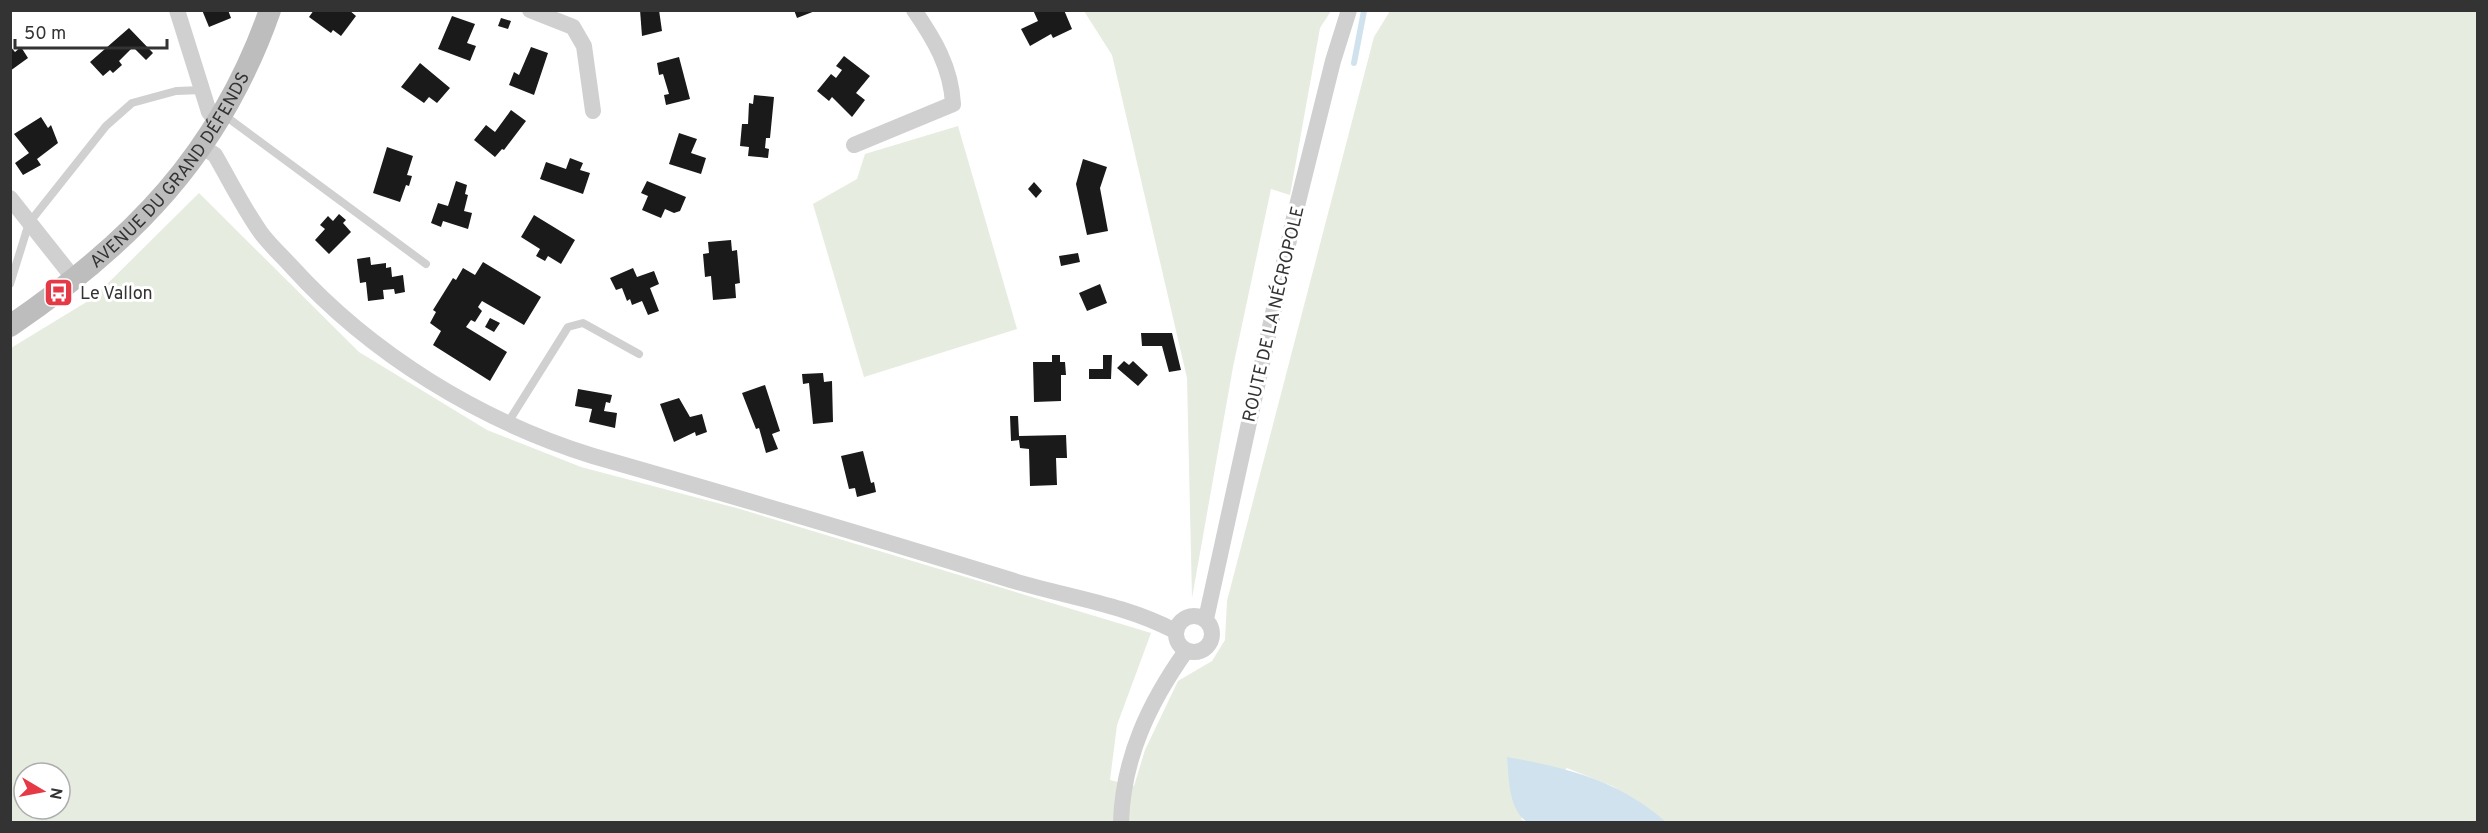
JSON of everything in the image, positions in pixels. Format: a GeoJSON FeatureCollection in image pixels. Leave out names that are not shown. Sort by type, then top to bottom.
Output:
{"type":"FeatureCollection","features":[{"type":"Feature","properties":{"kind":"street"},"geometry":{"type":"LineString","coordinates":[[177,10],[209,112],[221,119]]}},
{"type":"Feature","properties":{"kind":"street","name":"AVENUE DU GRAND DÉFENDS"},"geometry":{"type":"LineString","coordinates":[[12,322],[75,280],[122,240],[160,201],[203,147],[221,119],[270,10]]}},
{"type":"Feature","properties":{"kind":"street"},"geometry":{"type":"LineString","coordinates":[[530,10],[573,27],[584,46],[593,111]]}},
{"type":"Feature","properties":{"kind":"street"},"geometry":{"type":"LineString","coordinates":[[854,145],[953,104],[952,81],[934,38],[914,10]]}},
{"type":"Feature","properties":{"kind":"street","name":"ROUTE DE LA NÉCROPOLE"},"geometry":{"type":"LineString","coordinates":[[1206,619],[1293,222],[1336,52],[1349,10]]}},
{"type":"Feature","properties":{"kind":"street"},"geometry":{"type":"LineString","coordinates":[[203,147],[214,155],[261,234],[305,281],[355,328],[438,384],[507,424],[554,444],[593,456],[856,532],[1059,595],[1124,609],[1175,631]]}},
{"type":"Feature","properties":{"kind":"street"},"geometry":{"type":"LineString","coordinates":[[10,198],[75,280]]}},
{"type":"Feature","properties":{"kind":"street"},"geometry":{"type":"LineString","coordinates":[[1194,615],[1206,619],[1212,631],[1210,644],[1199,652],[1186,651],[1177,643],[1175,631],[1181,620],[1194,615]]}},
{"type":"Feature","properties":{"kind":"street"},"geometry":{"type":"LineString","coordinates":[[1121,822],[1128,764],[1138,734],[1164,683],[1186,651]]}},
{"type":"Feature","properties":{"kind":"lane"},"geometry":{"type":"LineString","coordinates":[[10,284],[29,223],[106,126],[132,103],[176,91],[202,90]]}},
{"type":"Feature","properties":{"kind":"lane"},"geometry":{"type":"LineString","coordinates":[[221,119],[426,264]]}},
{"type":"Feature","properties":{"kind":"lane"},"geometry":{"type":"LineString","coordinates":[[507,424],[568,327],[583,323],[639,354]]}},
{"type":"Feature","properties":{"kind":"shaded area"},"geometry":{"type":"Polygon","coordinates":[[[1084,11],[1331,11],[1320,28],[1290,195],[1271,189],[1233,367],[1192,598],[1187,378],[1112,55],[1084,11]]]}},
{"type":"Feature","properties":{"kind":"shaded area"},"geometry":{"type":"Polygon","coordinates":[[[1390,11],[2477,11],[2477,822],[1666,822],[1612,786],[1567,768],[1521,819],[1527,822],[11,822],[11,348],[93,298],[199,193],[359,352],[487,430],[581,467],[740,509],[1151,633],[1117,725],[1110,780],[1134,786],[1145,750],[1178,681],[1212,661],[1225,640],[1227,601],[1374,37],[1390,11]]]}},
{"type":"Feature","properties":{"kind":"shaded area"},"geometry":{"type":"Polygon","coordinates":[[[958,126],[1017,329],[864,377],[813,204],[857,179],[865,154],[958,126]]]}},
{"type":"Feature","properties":{"kind":"water"},"geometry":{"type":"Polygon","coordinates":[[[1507,757],[1571,771],[1611,786],[1648,808],[1666,822],[1527,822],[1516,809],[1513,801],[1507,757]]]}},
{"type":"Feature","properties":{"kind":"building"},"geometry":{"type":"Polygon","coordinates":[[[202,10],[228,10],[231,18],[209,27],[202,10]]]}},
{"type":"Feature","properties":{"kind":"building"},"geometry":{"type":"Polygon","coordinates":[[[314,10],[349,10],[356,16],[341,36],[333,30],[331,33],[309,17],[314,10]]]}},
{"type":"Feature","properties":{"kind":"building"},"geometry":{"type":"Polygon","coordinates":[[[640,10],[659,10],[662,31],[642,36],[640,10]]]}},
{"type":"Feature","properties":{"kind":"building"},"geometry":{"type":"Polygon","coordinates":[[[794,10],[815,10],[815,11],[797,18],[794,10]]]}},
{"type":"Feature","properties":{"kind":"building"},"geometry":{"type":"Polygon","coordinates":[[[1033,10],[1064,10],[1072,29],[1053,38],[1051,34],[1030,46],[1021,29],[1038,21],[1033,10]]]}},
{"type":"Feature","properties":{"kind":"building"},"geometry":{"type":"Polygon","coordinates":[[[452,16],[475,24],[467,43],[476,46],[470,61],[438,49],[452,16]]]}},
{"type":"Feature","properties":{"kind":"building"},"geometry":{"type":"Polygon","coordinates":[[[501,18],[511,21],[508,29],[498,26],[501,18]]]}},
{"type":"Feature","properties":{"kind":"building"},"geometry":{"type":"Polygon","coordinates":[[[129,28],[153,53],[146,60],[133,47],[119,61],[122,65],[113,73],[110,70],[103,76],[90,62],[129,28]]]}},
{"type":"Feature","properties":{"kind":"building"},"geometry":{"type":"Polygon","coordinates":[[[10,46],[15,52],[21,47],[28,58],[10,71],[10,46]]]}},
{"type":"Feature","properties":{"kind":"building"},"geometry":{"type":"Polygon","coordinates":[[[531,47],[548,53],[534,95],[509,85],[514,72],[519,75],[531,47]]]}},
{"type":"Feature","properties":{"kind":"building"},"geometry":{"type":"Polygon","coordinates":[[[844,56],[870,76],[856,93],[865,100],[852,117],[832,97],[829,101],[817,91],[831,74],[836,78],[842,70],[836,66],[844,56]]]}},
{"type":"Feature","properties":{"kind":"building"},"geometry":{"type":"Polygon","coordinates":[[[679,57],[690,99],[666,105],[664,95],[669,94],[663,74],[659,75],[657,63],[679,57]]]}},
{"type":"Feature","properties":{"kind":"building"},"geometry":{"type":"Polygon","coordinates":[[[420,63],[450,88],[437,103],[429,97],[424,103],[401,87],[420,63]]]}},
{"type":"Feature","properties":{"kind":"building"},"geometry":{"type":"Polygon","coordinates":[[[754,95],[774,97],[770,138],[766,138],[765,148],[769,149],[768,158],[748,156],[749,147],[740,146],[742,124],[748,124],[749,103],[753,104],[754,95]]]}},
{"type":"Feature","properties":{"kind":"building"},"geometry":{"type":"Polygon","coordinates":[[[511,110],[526,121],[504,150],[502,149],[495,157],[474,140],[486,125],[495,132],[511,110]]]}},
{"type":"Feature","properties":{"kind":"building"},"geometry":{"type":"Polygon","coordinates":[[[41,117],[48,128],[51,125],[58,143],[37,159],[41,165],[23,175],[15,163],[29,153],[14,134],[41,117]]]}},
{"type":"Feature","properties":{"kind":"building"},"geometry":{"type":"Polygon","coordinates":[[[679,133],[697,139],[691,153],[706,158],[701,174],[669,164],[679,133]]]}},
{"type":"Feature","properties":{"kind":"building"},"geometry":{"type":"Polygon","coordinates":[[[387,147],[413,156],[407,175],[412,176],[400,202],[373,193],[387,147]]]}},
{"type":"Feature","properties":{"kind":"building"},"geometry":{"type":"Polygon","coordinates":[[[570,158],[583,163],[580,170],[590,173],[583,194],[540,179],[546,162],[566,169],[570,158]]]}},
{"type":"Feature","properties":{"kind":"building"},"geometry":{"type":"Polygon","coordinates":[[[1083,159],[1107,167],[1100,188],[1108,231],[1087,235],[1076,184],[1083,159]]]}},
{"type":"Feature","properties":{"kind":"building"},"geometry":{"type":"Polygon","coordinates":[[[456,181],[467,185],[465,194],[468,195],[464,211],[472,213],[468,229],[443,221],[441,227],[431,223],[438,203],[448,206],[456,181]]]}},
{"type":"Feature","properties":{"kind":"building"},"geometry":{"type":"Polygon","coordinates":[[[647,181],[686,197],[680,211],[674,213],[665,209],[661,218],[642,210],[648,196],[641,193],[647,181]]]}},
{"type":"Feature","properties":{"kind":"building"},"geometry":{"type":"Polygon","coordinates":[[[1034,182],[1042,191],[1036,198],[1028,189],[1034,182]]]}},
{"type":"Feature","properties":{"kind":"building"},"geometry":{"type":"Polygon","coordinates":[[[339,214],[346,220],[343,223],[351,232],[329,254],[315,240],[325,229],[320,225],[328,216],[333,221],[339,214]]]}},
{"type":"Feature","properties":{"kind":"building"},"geometry":{"type":"Polygon","coordinates":[[[534,215],[575,240],[561,264],[548,256],[545,261],[536,256],[540,249],[521,237],[534,215]]]}},
{"type":"Feature","properties":{"kind":"building"},"geometry":{"type":"Polygon","coordinates":[[[731,240],[732,251],[737,250],[740,283],[735,284],[736,298],[713,300],[711,276],[705,277],[703,254],[709,253],[708,242],[731,240]]]}},
{"type":"Feature","properties":{"kind":"building"},"geometry":{"type":"Polygon","coordinates":[[[1078,253],[1080,262],[1061,266],[1059,256],[1078,253]]]}},
{"type":"Feature","properties":{"kind":"building"},"geometry":{"type":"Polygon","coordinates":[[[370,257],[371,265],[386,263],[386,268],[391,267],[392,277],[403,275],[405,292],[395,294],[394,289],[383,290],[384,299],[368,301],[366,282],[360,283],[357,259],[370,257]]]}},
{"type":"Feature","properties":{"kind":"building"},"geometry":{"type":"Polygon","coordinates":[[[483,262],[541,297],[524,325],[482,301],[478,307],[482,311],[475,322],[471,320],[466,327],[507,352],[490,381],[433,345],[441,331],[430,323],[436,312],[433,310],[453,278],[456,280],[463,268],[475,275],[483,262]]]}},
{"type":"Feature","properties":{"kind":"building"},"geometry":{"type":"Polygon","coordinates":[[[633,268],[637,277],[654,271],[659,284],[650,288],[659,311],[648,315],[642,301],[632,305],[630,299],[627,301],[622,288],[616,290],[610,278],[633,268]]]}},
{"type":"Feature","properties":{"kind":"building"},"geometry":{"type":"Polygon","coordinates":[[[1100,284],[1107,303],[1087,311],[1079,293],[1100,284]]]}},
{"type":"Feature","properties":{"kind":"building"},"geometry":{"type":"Polygon","coordinates":[[[490,318],[500,323],[494,332],[485,327],[490,318]]]}},
{"type":"Feature","properties":{"kind":"building"},"geometry":{"type":"Polygon","coordinates":[[[1141,333],[1172,333],[1181,370],[1169,372],[1162,346],[1142,346],[1141,333]]]}},
{"type":"Feature","properties":{"kind":"building"},"geometry":{"type":"Polygon","coordinates":[[[1052,355],[1060,355],[1060,362],[1065,362],[1066,375],[1061,375],[1061,401],[1034,402],[1033,362],[1052,362],[1052,355]]]}},
{"type":"Feature","properties":{"kind":"building"},"geometry":{"type":"Polygon","coordinates":[[[1103,355],[1112,355],[1111,379],[1089,379],[1089,369],[1103,369],[1103,355]]]}},
{"type":"Feature","properties":{"kind":"building"},"geometry":{"type":"Polygon","coordinates":[[[1124,361],[1129,365],[1133,361],[1148,375],[1138,386],[1117,368],[1124,361]]]}},
{"type":"Feature","properties":{"kind":"building"},"geometry":{"type":"Polygon","coordinates":[[[823,373],[824,382],[832,381],[833,422],[813,424],[809,383],[803,384],[802,374],[823,373]]]}},
{"type":"Feature","properties":{"kind":"building"},"geometry":{"type":"Polygon","coordinates":[[[765,385],[780,431],[772,434],[778,449],[766,453],[759,428],[756,429],[742,393],[765,385]]]}},
{"type":"Feature","properties":{"kind":"building"},"geometry":{"type":"Polygon","coordinates":[[[578,389],[612,395],[610,403],[606,402],[604,411],[617,413],[615,428],[589,422],[592,409],[575,406],[578,389]]]}},
{"type":"Feature","properties":{"kind":"building"},"geometry":{"type":"Polygon","coordinates":[[[679,398],[690,417],[702,414],[707,432],[696,436],[695,432],[674,442],[660,404],[679,398]]]}},
{"type":"Feature","properties":{"kind":"building"},"geometry":{"type":"Polygon","coordinates":[[[1010,416],[1018,416],[1019,436],[1066,435],[1067,458],[1056,458],[1057,485],[1030,486],[1029,449],[1020,448],[1019,440],[1011,441],[1010,416]]]}},
{"type":"Feature","properties":{"kind":"building"},"geometry":{"type":"Polygon","coordinates":[[[863,451],[871,483],[874,482],[876,492],[857,497],[855,488],[849,489],[841,456],[863,451]]]}},
{"type":"Feature","properties":{"kind":"waterway"},"geometry":{"type":"LineString","coordinates":[[1354,63],[1364,11]]}},
{"type":"Feature","properties":{"kind":"place","name":"Le Vallon"},"geometry":{"type":"Point","coordinates":[59,293]}}]}
